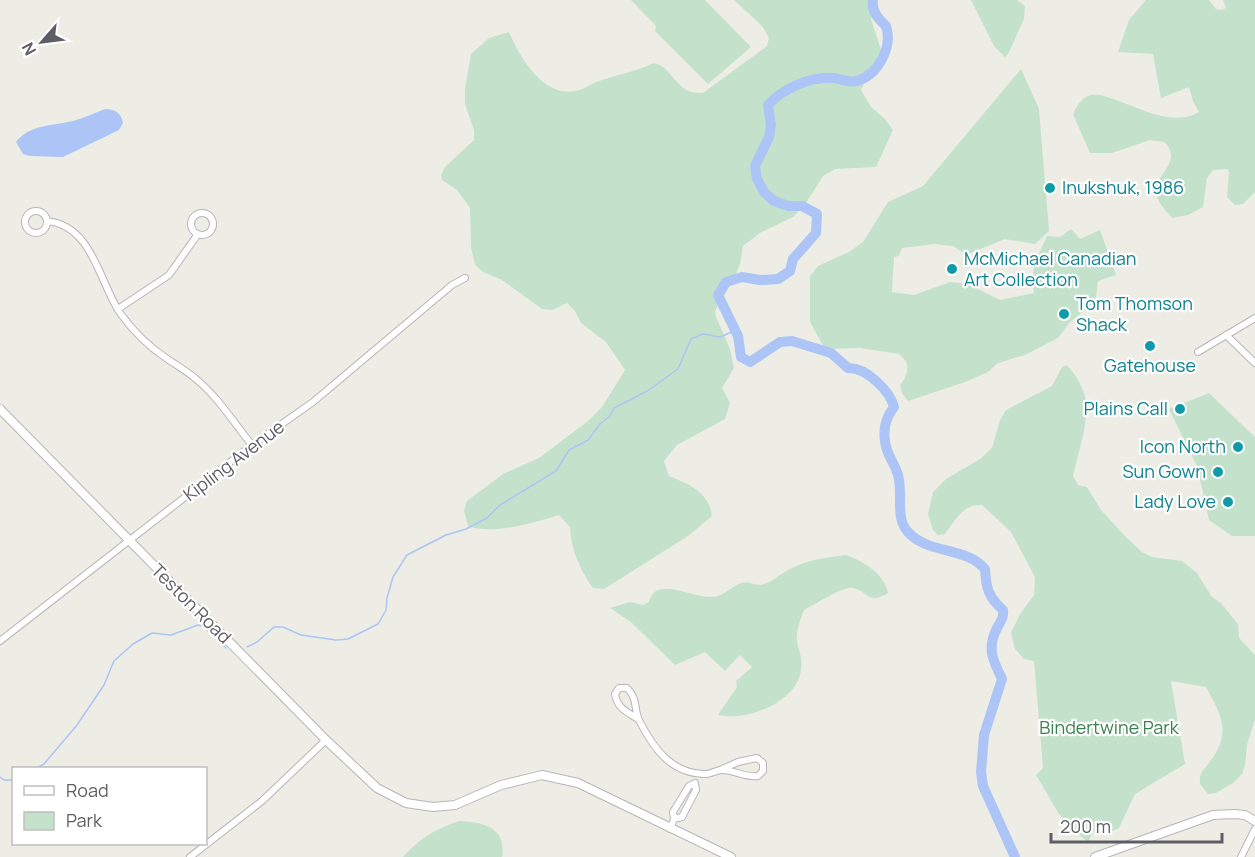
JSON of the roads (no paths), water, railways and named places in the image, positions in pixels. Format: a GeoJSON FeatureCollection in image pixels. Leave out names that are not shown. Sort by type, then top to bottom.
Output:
{"type":"FeatureCollection","features":[{"type":"Feature","properties":{"kind":"street"},"geometry":{"type":"LineString","coordinates":[[47,221],[70,228],[82,241],[90,252],[118,309],[130,326],[149,345],[190,373],[205,387],[252,445]]}},
{"type":"Feature","properties":{"kind":"street"},"geometry":{"type":"LineString","coordinates":[[118,309],[169,275],[198,234]]}},
{"type":"Feature","properties":{"kind":"street","name":"Kipling Avenue"},"geometry":{"type":"LineString","coordinates":[[0,642],[252,445],[313,402],[452,285],[465,278]]}},
{"type":"Feature","properties":{"kind":"street"},"geometry":{"type":"LineString","coordinates":[[1198,352],[1255,318]]}},
{"type":"Feature","properties":{"kind":"street"},"geometry":{"type":"LineString","coordinates":[[1226,335],[1255,363]]}},
{"type":"Feature","properties":{"kind":"street","name":"Teston Road"},"geometry":{"type":"LineString","coordinates":[[0,409],[326,740],[371,784],[387,795],[412,805],[444,807],[455,805],[501,785],[542,775],[578,783],[731,857]]}},
{"type":"Feature","properties":{"kind":"street"},"geometry":{"type":"LineString","coordinates":[[638,719],[621,709],[616,702],[615,694],[620,688],[627,688],[633,695],[638,719],[664,759],[689,772],[711,774],[720,770],[738,762],[756,758],[763,763],[763,771],[758,776],[749,777],[720,770]]}},
{"type":"Feature","properties":{"kind":"street"},"geometry":{"type":"LineString","coordinates":[[207,844],[262,801],[326,740]]}},
{"type":"Feature","properties":{"kind":"street"},"geometry":{"type":"LineString","coordinates":[[670,829],[675,819],[682,817],[696,790],[697,773]]}},
{"type":"Feature","properties":{"kind":"street"},"geometry":{"type":"LineString","coordinates":[[1095,857],[1213,815],[1245,815],[1255,820]]}},
{"type":"Feature","properties":{"kind":"street"},"geometry":{"type":"LineString","coordinates":[[1241,857],[1255,829]]}},
{"type":"Feature","properties":{"kind":"street"},"geometry":{"type":"LineString","coordinates":[[190,857],[205,845]]}},
{"type":"Feature","properties":{"kind":"water"},"geometry":{"type":"Polygon","coordinates":[[[105,109],[115,111],[121,117],[123,123],[119,130],[63,157],[23,154],[16,142],[35,129],[73,121],[105,109]]]}},
{"type":"Feature","properties":{"kind":"waterway"},"geometry":{"type":"LineString","coordinates":[[873,0],[874,11],[886,26],[888,34],[882,59],[871,73],[857,81],[834,78],[807,81],[790,88],[768,105],[771,125],[769,137],[755,166],[757,179],[764,192],[774,201],[788,206],[802,206],[817,214],[816,233],[793,259],[790,271],[778,279],[760,280],[742,277],[726,282],[718,295],[738,336],[741,357],[750,362],[780,342],[792,341],[831,353],[848,368],[862,371],[882,387],[894,407],[886,423],[884,436],[900,483],[902,522],[911,535],[919,541],[968,557],[985,569],[989,591],[994,601],[1003,610],[1003,617],[992,642],[993,659],[1002,679],[984,735],[981,772],[983,786],[1015,857]]}},
{"type":"Feature","properties":{"kind":"waterway"},"geometry":{"type":"LineString","coordinates":[[247,647],[257,642],[274,627],[283,627],[301,635],[336,640],[348,639],[378,624],[386,610],[393,577],[407,555],[487,518],[500,505],[556,471],[569,450],[588,440],[600,424],[610,416],[614,408],[649,390],[678,369],[691,339],[703,334],[720,337],[736,330]]}},
{"type":"Feature","properties":{"kind":"waterway"},"geometry":{"type":"LineString","coordinates":[[39,767],[44,764],[77,725],[104,685],[114,661],[133,644],[152,633],[171,635],[198,625],[203,626],[226,648]]}},
{"type":"Feature","properties":{"kind":"waterway"},"geometry":{"type":"LineString","coordinates":[[0,777],[4,780],[12,780]]}},
{"type":"Feature","properties":{"kind":"place","name":"Inukshuk, 1986"},"geometry":{"type":"Point","coordinates":[1050,188]}},
{"type":"Feature","properties":{"kind":"place","name":"McMichael Canadian Art Collection"},"geometry":{"type":"Point","coordinates":[952,269]}},
{"type":"Feature","properties":{"kind":"place","name":"Tom Thomson Shack"},"geometry":{"type":"Point","coordinates":[1064,314]}},
{"type":"Feature","properties":{"kind":"place","name":"Gatehouse"},"geometry":{"type":"Point","coordinates":[1150,346]}},
{"type":"Feature","properties":{"kind":"place","name":"Plains Call"},"geometry":{"type":"Point","coordinates":[1180,409]}},
{"type":"Feature","properties":{"kind":"place","name":"Icon North"},"geometry":{"type":"Point","coordinates":[1238,447]}},
{"type":"Feature","properties":{"kind":"place","name":"Sun Gown"},"geometry":{"type":"Point","coordinates":[1218,472]}},
{"type":"Feature","properties":{"kind":"place","name":"Lady Love"},"geometry":{"type":"Point","coordinates":[1228,502]}},
{"type":"Feature","properties":{"kind":"park label","name":"Bindertwine Park"},"geometry":{"type":"Point","coordinates":[1109,728]}}]}
